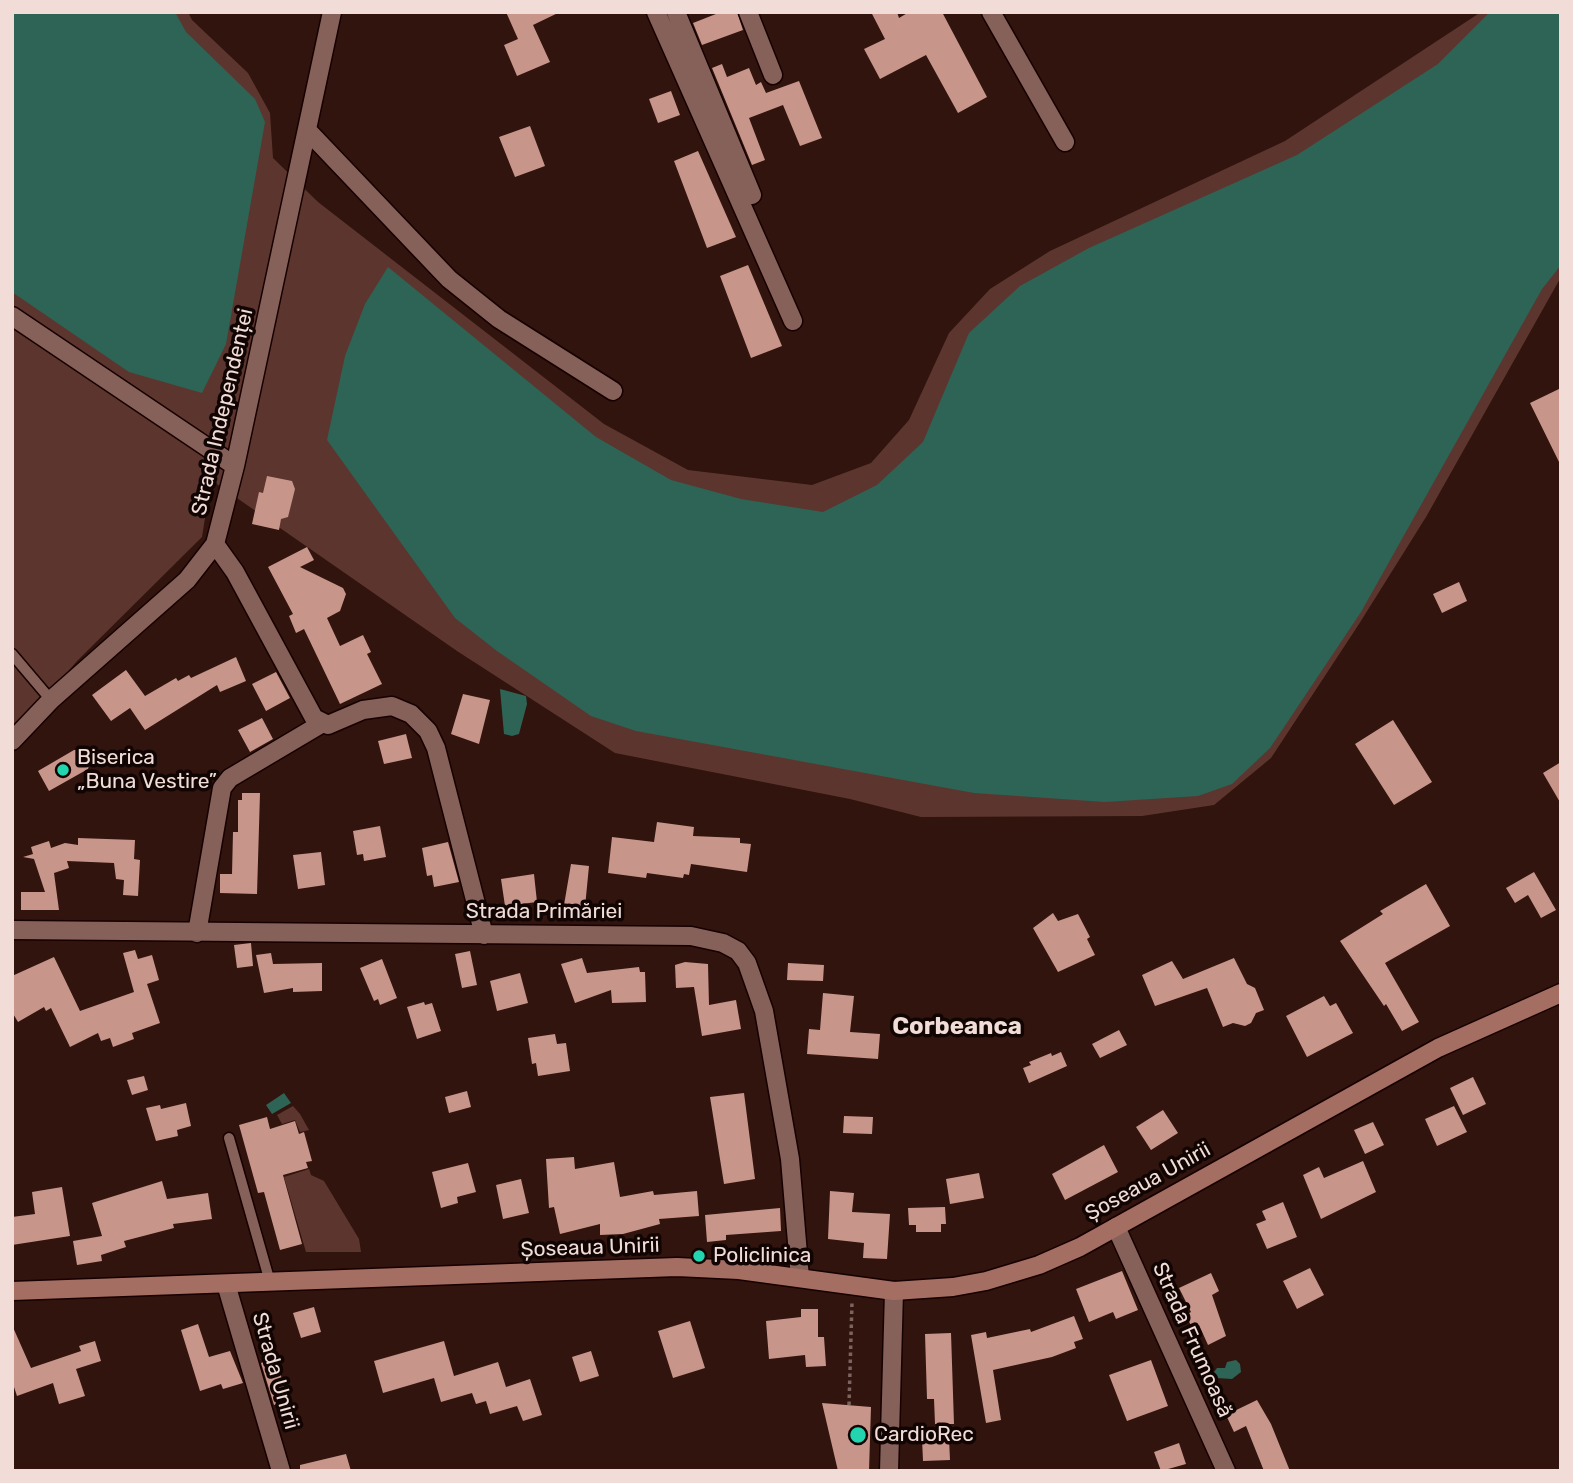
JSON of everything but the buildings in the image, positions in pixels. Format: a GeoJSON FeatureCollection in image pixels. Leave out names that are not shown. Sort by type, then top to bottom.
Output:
{"type":"FeatureCollection","features":[{"type":"Feature","properties":{"kind":"main road","name":"Șoseaua Unirii"},"geometry":{"type":"LineString","coordinates":[[12,1291],[677,1268],[800,1278],[894,1291],[953,1287],[1009,1275],[1070,1251],[1438,1048],[1561,993]]}},
{"type":"Feature","properties":{"kind":"street"},"geometry":{"type":"LineString","coordinates":[[656,12],[793,321]]}},
{"type":"Feature","properties":{"kind":"street"},"geometry":{"type":"LineString","coordinates":[[676,12],[752,195]]}},
{"type":"Feature","properties":{"kind":"street"},"geometry":{"type":"LineString","coordinates":[[748,12],[773,75]]}},
{"type":"Feature","properties":{"kind":"street"},"geometry":{"type":"LineString","coordinates":[[991,12],[1065,142]]}},
{"type":"Feature","properties":{"kind":"street","name":"Strada Independenței"},"geometry":{"type":"LineString","coordinates":[[12,741],[51,700],[187,580],[215,544],[235,466],[335,13]]}},
{"type":"Feature","properties":{"kind":"street"},"geometry":{"type":"LineString","coordinates":[[308,131],[449,279],[499,319],[613,391]]}},
{"type":"Feature","properties":{"kind":"street"},"geometry":{"type":"LineString","coordinates":[[12,316],[235,466]]}},
{"type":"Feature","properties":{"kind":"street"},"geometry":{"type":"LineString","coordinates":[[215,544],[235,572],[302,700],[321,724]]}},
{"type":"Feature","properties":{"kind":"street"},"geometry":{"type":"LineString","coordinates":[[197,933],[222,788],[230,778],[321,724],[328,725],[363,710],[392,706],[406,710],[421,722],[436,748],[484,935]]}},
{"type":"Feature","properties":{"kind":"street","name":"Strada Primăriei"},"geometry":{"type":"LineString","coordinates":[[12,930],[691,936],[723,943],[738,951],[752,974],[764,1011],[790,1159],[800,1278]]}},
{"type":"Feature","properties":{"kind":"street","name":"Strada Frumoasă"},"geometry":{"type":"LineString","coordinates":[[1116,1227],[1226,1471]]}},
{"type":"Feature","properties":{"kind":"street","name":"Strada Unirii"},"geometry":{"type":"LineString","coordinates":[[226,1284],[281,1471]]}},
{"type":"Feature","properties":{"kind":"street"},"geometry":{"type":"LineString","coordinates":[[889,1471],[894,1291]]}},
{"type":"Feature","properties":{"kind":"lane"},"geometry":{"type":"LineString","coordinates":[[12,654],[51,700]]}},
{"type":"Feature","properties":{"kind":"lane"},"geometry":{"type":"LineString","coordinates":[[229,1138],[270,1282]]}},
{"type":"Feature","properties":{"kind":"path"},"geometry":{"type":"LineString","coordinates":[[849,1405],[852,1286]]}},
{"type":"Feature","properties":{"kind":"shaded area"},"geometry":{"type":"Polygon","coordinates":[[[12,12],[188,12],[192,20],[248,73],[270,113],[273,158],[318,202],[604,424],[688,470],[812,485],[871,463],[909,420],[949,333],[990,289],[1050,251],[1285,141],[1481,12],[1561,12],[1561,277],[1426,517],[1271,758],[1214,805],[1142,816],[921,817],[850,799],[615,753],[457,651],[211,480],[202,537],[77,661],[12,736],[12,12]]]}},
{"type":"Feature","properties":{"kind":"shaded area"},"geometry":{"type":"Polygon","coordinates":[[[293,1106],[309,1130],[300,1132],[295,1120],[282,1124],[277,1115],[293,1106]]]}},
{"type":"Feature","properties":{"kind":"shaded area"},"geometry":{"type":"Polygon","coordinates":[[[309,1169],[311,1175],[324,1181],[359,1239],[361,1252],[306,1252],[284,1177],[309,1169]]]}},
{"type":"Feature","properties":{"kind":"water"},"geometry":{"type":"Polygon","coordinates":[[[12,12],[175,12],[186,32],[255,99],[265,122],[226,344],[202,393],[129,372],[12,292],[12,12]]]}},
{"type":"Feature","properties":{"kind":"water"},"geometry":{"type":"Polygon","coordinates":[[[1490,12],[1561,12],[1561,265],[1542,289],[1361,612],[1270,748],[1232,784],[1198,796],[1105,802],[974,793],[636,731],[591,716],[497,651],[455,618],[327,440],[345,356],[365,304],[388,267],[596,437],[671,480],[741,499],[823,512],[877,485],[923,442],[969,333],[1020,286],[1089,248],[1297,155],[1438,64],[1490,12]]]}},
{"type":"Feature","properties":{"kind":"water"},"geometry":{"type":"Polygon","coordinates":[[[500,689],[526,696],[527,704],[519,734],[504,734],[500,689]]]}},
{"type":"Feature","properties":{"kind":"water"},"geometry":{"type":"Polygon","coordinates":[[[284,1093],[291,1103],[272,1114],[266,1105],[284,1093]]]}},
{"type":"Feature","properties":{"kind":"water"},"geometry":{"type":"Polygon","coordinates":[[[1236,1360],[1240,1364],[1241,1372],[1232,1379],[1216,1378],[1214,1372],[1217,1368],[1225,1368],[1227,1362],[1236,1360]]]}},
{"type":"Feature","properties":{"kind":"place","name":"Biserica „Buna Vestire”"},"geometry":{"type":"Point","coordinates":[63,770]}},
{"type":"Feature","properties":{"kind":"place","name":"Policlinica"},"geometry":{"type":"Point","coordinates":[699,1256]}},
{"type":"Feature","properties":{"kind":"place","name":"CardioRec"},"geometry":{"type":"Point","coordinates":[858,1435]}},
{"type":"Feature","properties":{"kind":"district","name":"Corbeanca"},"geometry":{"type":"Point","coordinates":[957,1027]}}]}
